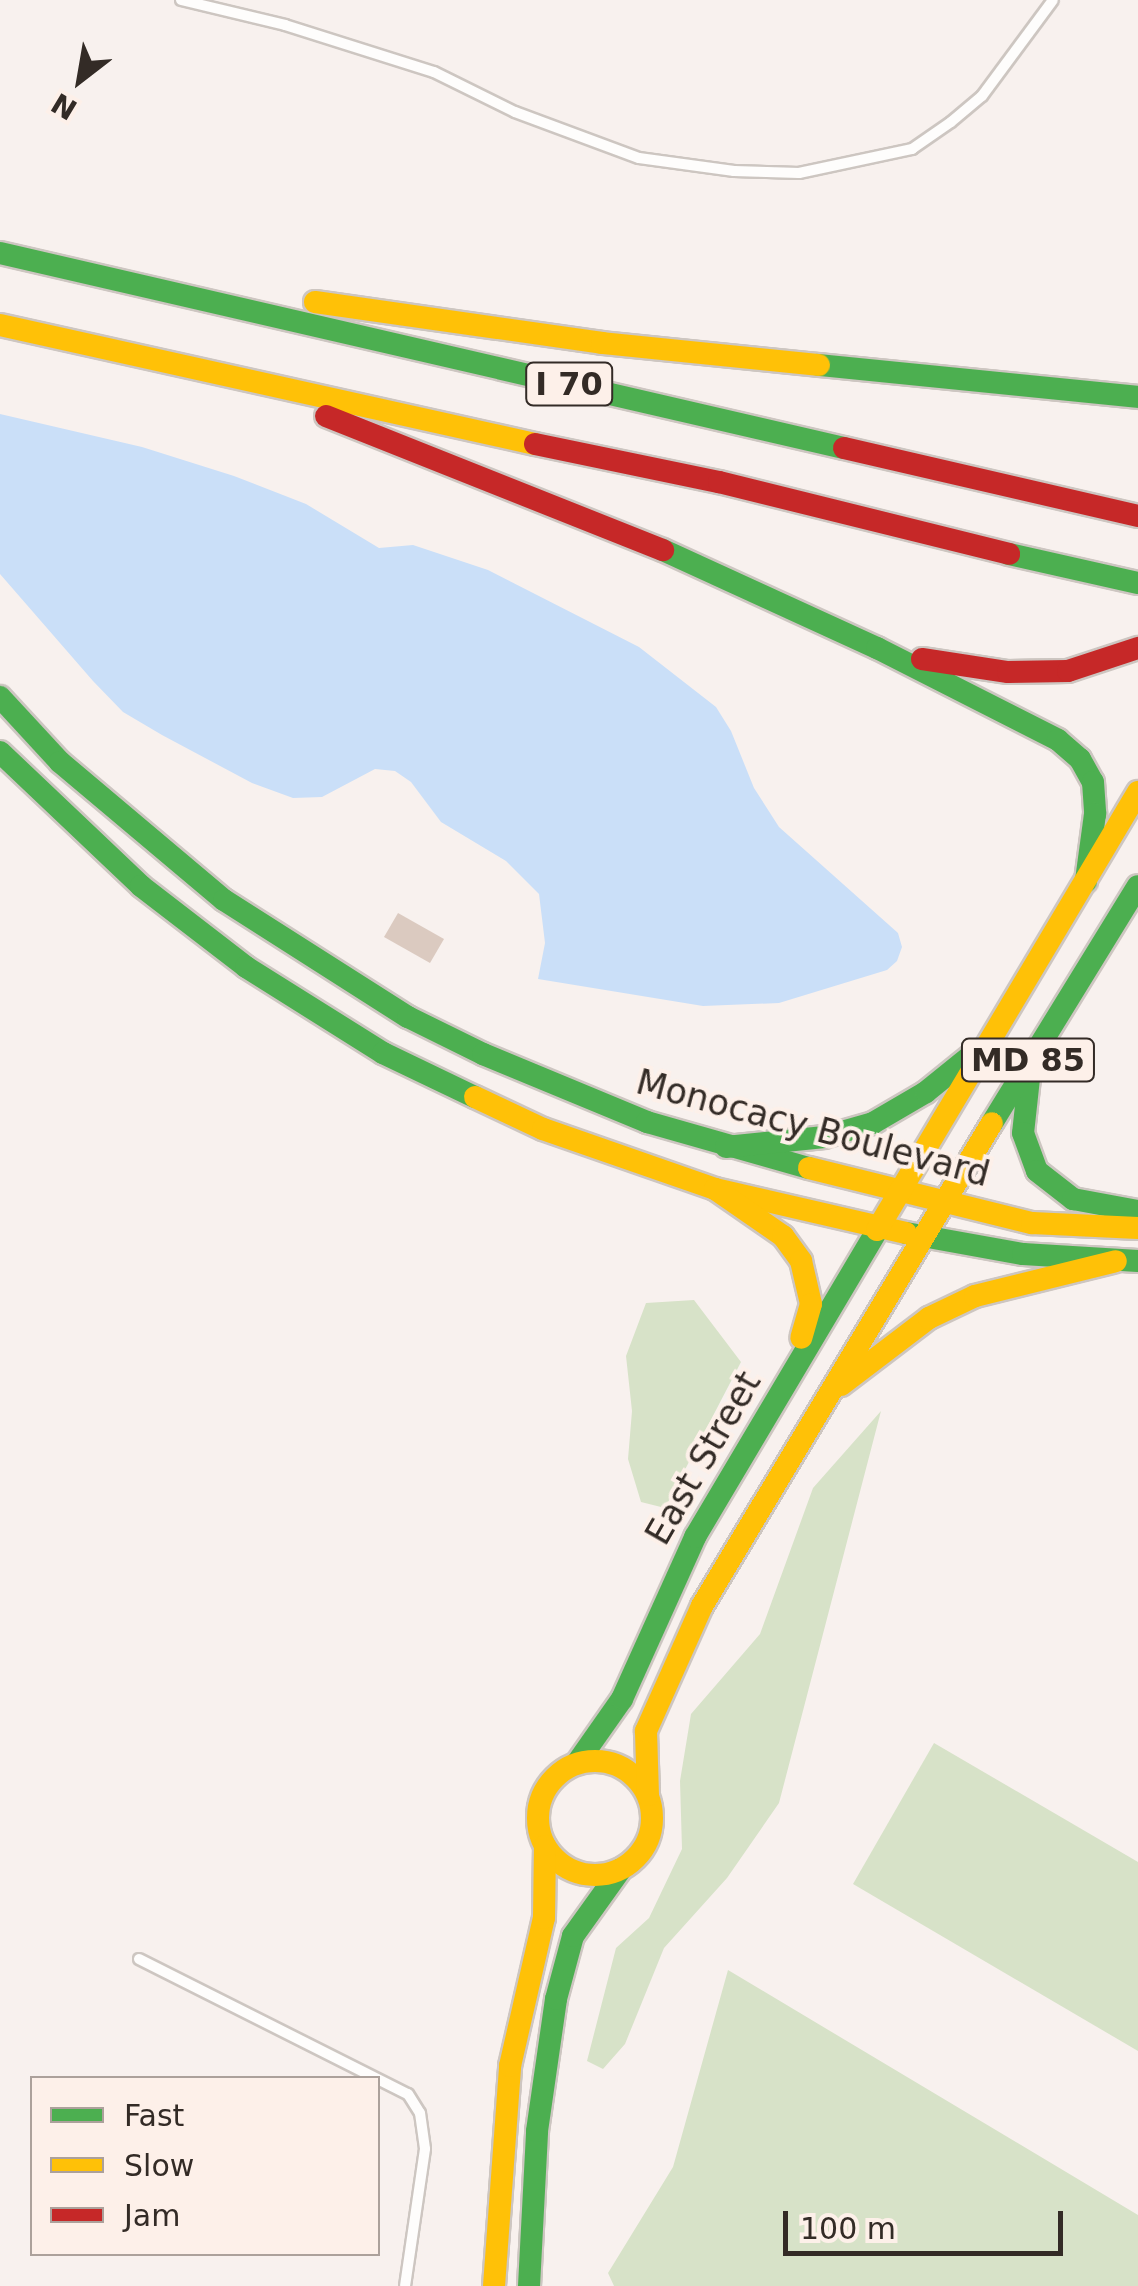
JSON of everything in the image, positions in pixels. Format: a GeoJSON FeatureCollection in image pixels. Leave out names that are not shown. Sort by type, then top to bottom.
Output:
{"type":"FeatureCollection","features":[{"type":"Feature","properties":{"kind":"main road"},"geometry":{"type":"LineString","coordinates":[[0,249],[384,316],[1138,397]]}},
{"type":"Feature","properties":{"kind":"main road","name":"I 70"},"geometry":{"type":"LineString","coordinates":[[0,249],[1138,516]]}},
{"type":"Feature","properties":{"kind":"main road","name":"I 70"},"geometry":{"type":"LineString","coordinates":[[0,325],[286,392],[719,482],[880,525],[1138,583]]}},
{"type":"Feature","properties":{"kind":"main road"},"geometry":{"type":"LineString","coordinates":[[954,380],[1138,416]]}},
{"type":"Feature","properties":{"kind":"main road"},"geometry":{"type":"LineString","coordinates":[[286,392],[342,425],[623,532],[878,648],[1058,740],[1080,759],[1093,782],[1086,881]]}},
{"type":"Feature","properties":{"kind":"main road"},"geometry":{"type":"LineString","coordinates":[[878,648],[943,663],[1023,672],[1068,671],[1138,648]]}},
{"type":"Feature","properties":{"kind":"main road","name":"Monocacy Boulevard"},"geometry":{"type":"LineString","coordinates":[[0,697],[60,762],[224,900],[408,1017],[483,1054],[566,1092],[726,1147],[1032,1223],[1138,1228]]}},
{"type":"Feature","properties":{"kind":"main road","name":"Monocacy Boulevard"},"geometry":{"type":"LineString","coordinates":[[0,752],[141,886],[246,968],[411,1067],[528,1122],[716,1189],[1022,1254],[1127,1261]]}},
{"type":"Feature","properties":{"kind":"main road","name":"MD 85"},"geometry":{"type":"LineString","coordinates":[[900,1192],[1138,792]]}},
{"type":"Feature","properties":{"kind":"main road","name":"MD 85"},"geometry":{"type":"LineString","coordinates":[[923,1236],[1138,886]]}},
{"type":"Feature","properties":{"kind":"main road"},"geometry":{"type":"LineString","coordinates":[[726,1147],[824,1137],[873,1123],[926,1092],[991,1040]]}},
{"type":"Feature","properties":{"kind":"main road"},"geometry":{"type":"LineString","coordinates":[[1032,1053],[1023,1133],[1038,1171],[1073,1199],[1138,1211]]}},
{"type":"Feature","properties":{"kind":"main road"},"geometry":{"type":"LineString","coordinates":[[716,1189],[783,1236],[801,1261],[811,1304],[788,1380]]}},
{"type":"Feature","properties":{"kind":"main road","name":"East Street"},"geometry":{"type":"LineString","coordinates":[[577,1763],[616,1710],[695,1536],[900,1192]]}},
{"type":"Feature","properties":{"kind":"main road","name":"East Street"},"geometry":{"type":"LineString","coordinates":[[648,1795],[646,1731],[702,1606],[923,1236]]}},
{"type":"Feature","properties":{"kind":"main road"},"geometry":{"type":"LineString","coordinates":[[820,1403],[929,1318],[1018,1282],[1127,1261]]}},
{"type":"Feature","properties":{"kind":"main road"},"geometry":{"type":"LineString","coordinates":[[494,2286],[510,2066],[544,1918],[545,1846],[538,1812],[544,1792],[559,1772],[577,1763],[613,1763],[635,1776],[648,1795],[650,1834],[644,1848],[594,1901],[573,1936],[556,1999],[537,2130],[529,2286]]}},
{"type":"Feature","properties":{"kind":"main road"},"geometry":{"type":"LineString","coordinates":[[545,1846],[563,1865],[584,1874],[622,1869]]}},
{"type":"Feature","properties":{"kind":"lane"},"geometry":{"type":"LineString","coordinates":[[181,0],[285,25],[434,72],[515,112],[639,158],[734,171],[799,173],[912,149],[982,96],[1053,0]]}},
{"type":"Feature","properties":{"kind":"lane"},"geometry":{"type":"LineString","coordinates":[[139,1959],[372,2076]]}},
{"type":"Feature","properties":{"kind":"lane"},"geometry":{"type":"LineString","coordinates":[[380,2080],[408,2094],[420,2113],[425,2149],[405,2286]]}},
{"type":"Feature","properties":{"kind":"green space"},"geometry":{"type":"Polygon","coordinates":[[[694,1300],[741,1362],[665,1508],[641,1502],[628,1459],[632,1411],[626,1356],[646,1303],[694,1300]]]}},
{"type":"Feature","properties":{"kind":"green space"},"geometry":{"type":"Polygon","coordinates":[[[881,1411],[779,1803],[727,1878],[664,1948],[625,2044],[603,2069],[587,2061],[616,1948],[649,1918],[682,1849],[680,1781],[691,1714],[760,1634],[813,1488],[881,1411]]]}},
{"type":"Feature","properties":{"kind":"green space"},"geometry":{"type":"Polygon","coordinates":[[[934,1743],[1138,1862],[1138,2051],[853,1884],[934,1743]]]}},
{"type":"Feature","properties":{"kind":"green space"},"geometry":{"type":"Polygon","coordinates":[[[728,1970],[1138,2215],[1138,2286],[614,2286],[608,2273],[673,2167],[728,1970]]]}},
{"type":"Feature","properties":{"kind":"water"},"geometry":{"type":"Polygon","coordinates":[[[0,414],[142,447],[234,476],[306,504],[379,548],[413,545],[488,570],[639,647],[716,707],[731,731],[754,788],[779,827],[898,933],[902,947],[897,961],[887,970],[779,1003],[703,1006],[538,979],[545,943],[539,894],[506,861],[441,822],[411,782],[395,771],[375,769],[322,797],[293,798],[252,783],[162,735],[123,712],[93,681],[0,574],[0,414]]]}},
{"type":"Feature","properties":{"kind":"building"},"geometry":{"type":"Polygon","coordinates":[[[398,913],[444,939],[430,963],[384,937],[398,913]]]}},
{"type":"Feature","properties":{"kind":"traffic: fast"},"geometry":{"type":"LineString","coordinates":[[0,253],[844,448]]}},
{"type":"Feature","properties":{"kind":"traffic: fast"},"geometry":{"type":"LineString","coordinates":[[819,365],[1138,397]]}},
{"type":"Feature","properties":{"kind":"traffic: fast"},"geometry":{"type":"LineString","coordinates":[[663,550],[877,648],[1058,740],[1080,759],[1093,782],[1095,814],[1086,881]]}},
{"type":"Feature","properties":{"kind":"traffic: fast"},"geometry":{"type":"LineString","coordinates":[[1009,554],[1138,583]]}},
{"type":"Feature","properties":{"kind":"traffic: fast"},"geometry":{"type":"LineString","coordinates":[[0,697],[60,762],[224,900],[408,1017],[483,1054],[647,1122],[809,1168]]}},
{"type":"Feature","properties":{"kind":"traffic: fast"},"geometry":{"type":"LineString","coordinates":[[0,752],[141,886],[246,967],[383,1053],[475,1097]]}},
{"type":"Feature","properties":{"kind":"traffic: fast"},"geometry":{"type":"LineString","coordinates":[[992,1123],[1138,886]]}},
{"type":"Feature","properties":{"kind":"traffic: fast"},"geometry":{"type":"LineString","coordinates":[[726,1147],[824,1137],[873,1123],[926,1092],[973,1054]]}},
{"type":"Feature","properties":{"kind":"traffic: fast"},"geometry":{"type":"LineString","coordinates":[[1030,1069],[1023,1133],[1037,1171],[1073,1199],[1138,1211]]}},
{"type":"Feature","properties":{"kind":"traffic: fast"},"geometry":{"type":"LineString","coordinates":[[577,1763],[622,1699],[695,1537],[877,1230]]}},
{"type":"Feature","properties":{"kind":"traffic: fast"},"geometry":{"type":"LineString","coordinates":[[906,1233],[1023,1254],[1138,1261]]}},
{"type":"Feature","properties":{"kind":"traffic: fast"},"geometry":{"type":"LineString","coordinates":[[529,2286],[537,2131],[556,1999],[573,1936],[621,1869]]}},
{"type":"Feature","properties":{"kind":"traffic: slow"},"geometry":{"type":"LineString","coordinates":[[315,302],[602,343],[819,365]]}},
{"type":"Feature","properties":{"kind":"traffic: slow"},"geometry":{"type":"LineString","coordinates":[[0,325],[535,444]]}},
{"type":"Feature","properties":{"kind":"traffic: slow"},"geometry":{"type":"LineString","coordinates":[[877,1230],[1138,792]]}},
{"type":"Feature","properties":{"kind":"traffic: slow"},"geometry":{"type":"LineString","coordinates":[[475,1097],[543,1129],[715,1189],[906,1233]]}},
{"type":"Feature","properties":{"kind":"traffic: slow"},"geometry":{"type":"LineString","coordinates":[[648,1795],[646,1731],[702,1606],[992,1123]]}},
{"type":"Feature","properties":{"kind":"traffic: slow"},"geometry":{"type":"LineString","coordinates":[[809,1168],[1032,1223],[1138,1228]]}},
{"type":"Feature","properties":{"kind":"traffic: slow"},"geometry":{"type":"LineString","coordinates":[[715,1189],[783,1236],[801,1261],[811,1304],[801,1338]]}},
{"type":"Feature","properties":{"kind":"traffic: slow"},"geometry":{"type":"LineString","coordinates":[[841,1385],[929,1318],[975,1296],[1116,1261]]}},
{"type":"Feature","properties":{"kind":"traffic: slow"},"geometry":{"type":"LineString","coordinates":[[595,1761],[617,1765],[635,1778],[648,1796],[652,1818],[648,1840],[635,1858],[617,1871],[595,1875],[573,1871],[555,1858],[542,1840],[538,1818],[542,1796],[555,1778],[573,1765],[595,1761]]}},
{"type":"Feature","properties":{"kind":"traffic: slow"},"geometry":{"type":"LineString","coordinates":[[494,2286],[510,2066],[544,1918],[545,1846]]}},
{"type":"Feature","properties":{"kind":"traffic: jam"},"geometry":{"type":"LineString","coordinates":[[326,416],[663,550]]}},
{"type":"Feature","properties":{"kind":"traffic: jam"},"geometry":{"type":"LineString","coordinates":[[535,444],[719,482],[1009,554]]}},
{"type":"Feature","properties":{"kind":"traffic: jam"},"geometry":{"type":"LineString","coordinates":[[844,448],[1138,516]]}},
{"type":"Feature","properties":{"kind":"traffic: jam"},"geometry":{"type":"LineString","coordinates":[[922,659],[1008,672],[1068,671],[1138,648]]}}]}
